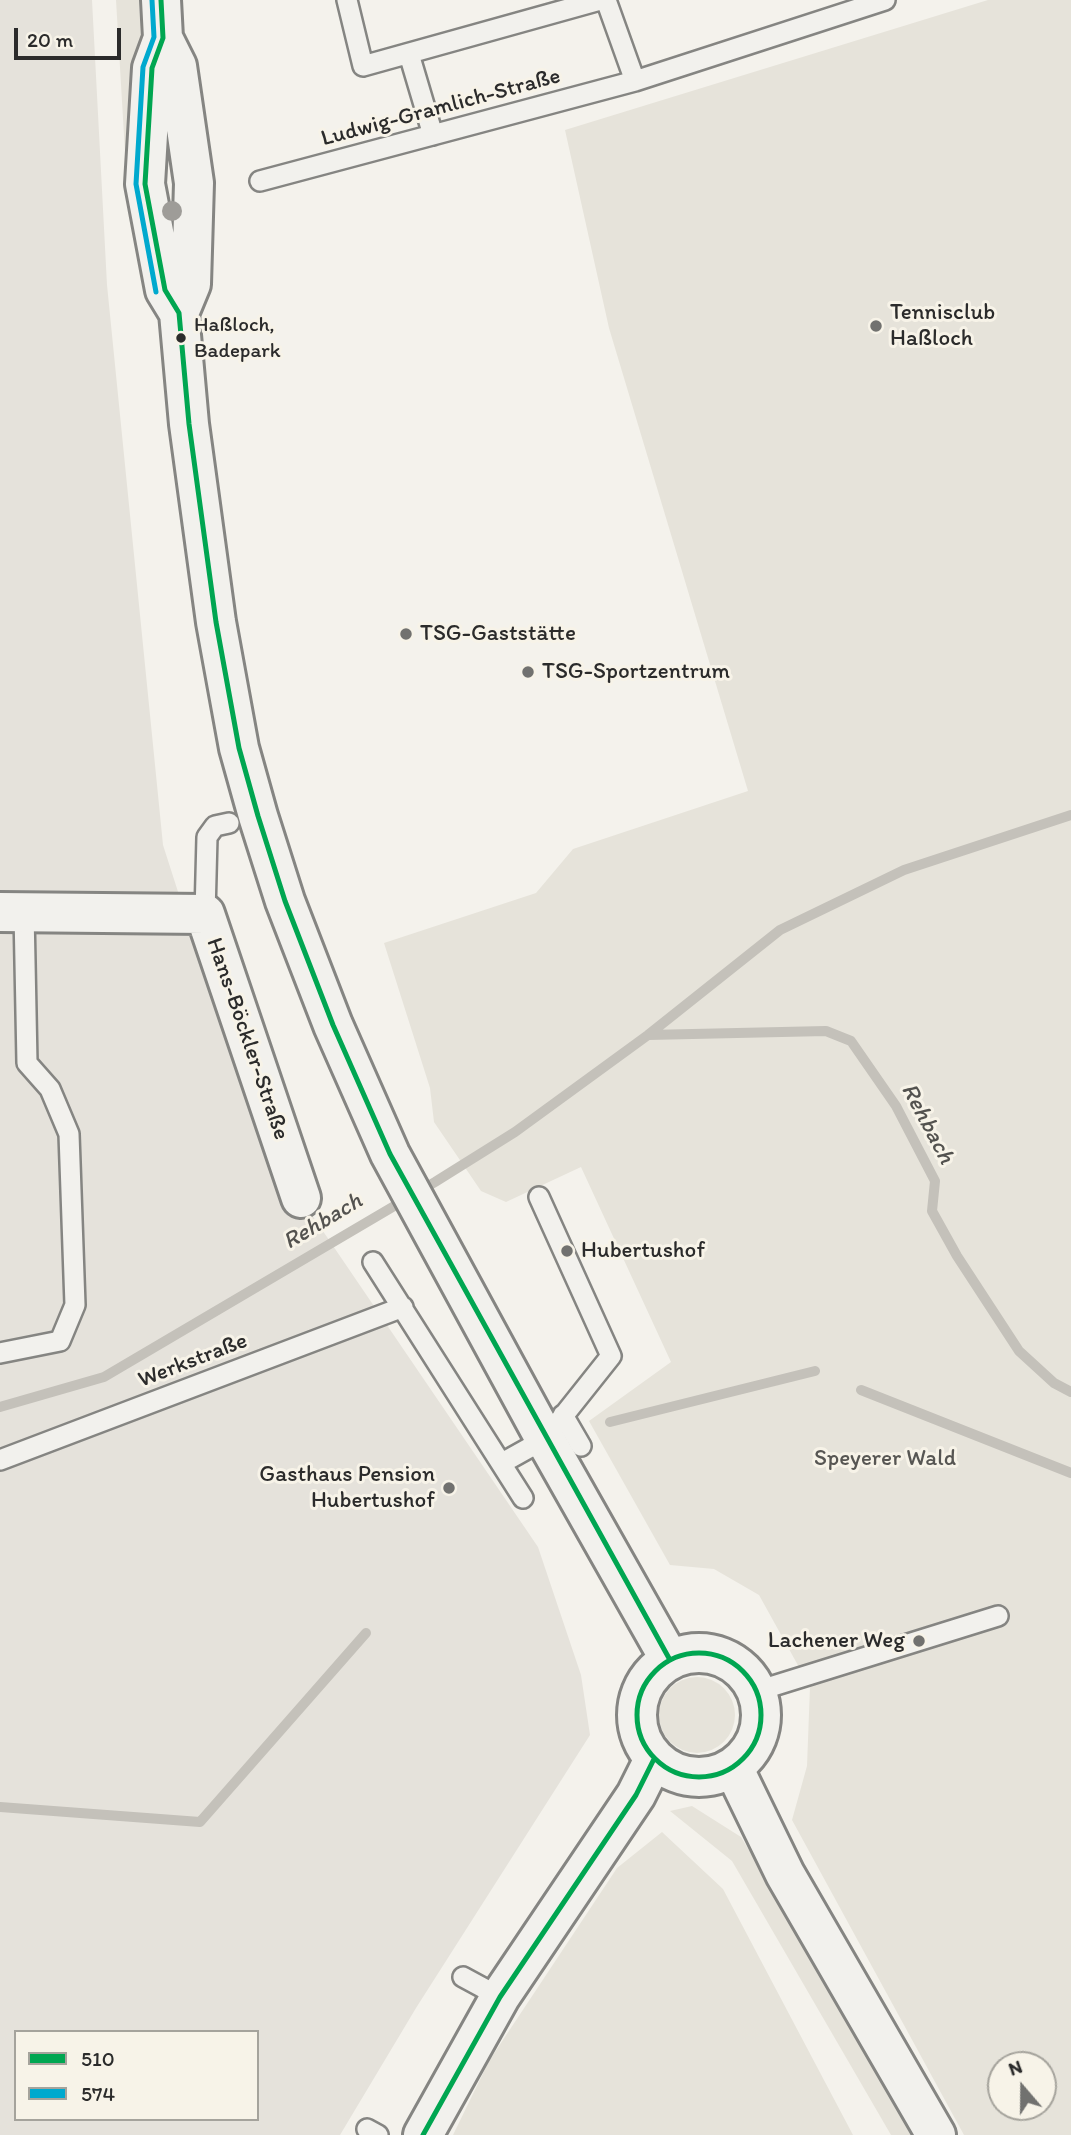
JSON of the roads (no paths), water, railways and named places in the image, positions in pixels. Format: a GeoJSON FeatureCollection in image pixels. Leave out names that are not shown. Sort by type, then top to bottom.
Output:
{"type":"FeatureCollection","features":[{"type":"Feature","properties":{"kind":"main road"},"geometry":{"type":"LineString","coordinates":[[161,0],[163,38],[177,66],[194,184],[191,284],[179,313],[189,424],[207,556],[239,748],[285,901],[333,1025],[390,1154],[432,1232],[563,1433],[670,1660]]}},
{"type":"Feature","properties":{"kind":"main road","name":"Hans-Böckler-Straße"},"geometry":{"type":"LineString","coordinates":[[12,912],[205,914],[302,1198]]}},
{"type":"Feature","properties":{"kind":"main road"},"geometry":{"type":"LineString","coordinates":[[688,1654],[721,1657],[736,1665],[757,1692],[762,1712],[759,1734],[749,1753],[733,1767],[714,1776],[693,1777],[673,1772],[654,1759],[637,1726],[637,1705],[650,1679],[670,1660],[688,1654]]}},
{"type":"Feature","properties":{"kind":"main road"},"geometry":{"type":"LineString","coordinates":[[423,2135],[500,1997],[636,1795],[654,1759]]}},
{"type":"Feature","properties":{"kind":"main road"},"geometry":{"type":"LineString","coordinates":[[733,1767],[785,1874],[936,2135]]}},
{"type":"Feature","properties":{"kind":"lane"},"geometry":{"type":"LineString","coordinates":[[347,0],[363,66],[600,0]]}},
{"type":"Feature","properties":{"kind":"lane"},"geometry":{"type":"LineString","coordinates":[[606,0],[635,81]]}},
{"type":"Feature","properties":{"kind":"lane","name":"Ludwig-Gramlich-Straße"},"geometry":{"type":"LineString","coordinates":[[260,181],[635,81],[885,0]]}},
{"type":"Feature","properties":{"kind":"lane"},"geometry":{"type":"LineString","coordinates":[[409,54],[433,135]]}},
{"type":"Feature","properties":{"kind":"lane"},"geometry":{"type":"LineString","coordinates":[[205,914],[207,837],[215,826],[229,823]]}},
{"type":"Feature","properties":{"kind":"lane"},"geometry":{"type":"LineString","coordinates":[[0,1353],[60,1341],[75,1305],[69,1134],[50,1089],[27,1063],[12,912]]}},
{"type":"Feature","properties":{"kind":"lane"},"geometry":{"type":"LineString","coordinates":[[502,1463],[563,1433],[611,1356],[539,1197]]}},
{"type":"Feature","properties":{"kind":"lane"},"geometry":{"type":"LineString","coordinates":[[373,1262],[523,1498]]}},
{"type":"Feature","properties":{"kind":"lane","name":"Werkstraße"},"geometry":{"type":"LineString","coordinates":[[0,1460],[403,1307]]}},
{"type":"Feature","properties":{"kind":"lane"},"geometry":{"type":"LineString","coordinates":[[757,1692],[998,1616]]}},
{"type":"Feature","properties":{"kind":"lane"},"geometry":{"type":"LineString","coordinates":[[463,1977],[500,1997]]}},
{"type":"Feature","properties":{"kind":"waterway","name":"Rehbach"},"geometry":{"type":"LineString","coordinates":[[0,1407],[104,1377],[435,1182],[515,1132],[648,1035],[780,930],[904,870],[1071,815]]}},
{"type":"Feature","properties":{"kind":"waterway","name":"Rehbach"},"geometry":{"type":"LineString","coordinates":[[648,1035],[826,1031],[851,1041],[896,1106],[935,1181],[932,1211],[957,1256],[1019,1351],[1054,1383],[1071,1392]]}},
{"type":"Feature","properties":{"kind":"waterway"},"geometry":{"type":"LineString","coordinates":[[610,1422],[815,1371]]}},
{"type":"Feature","properties":{"kind":"waterway"},"geometry":{"type":"LineString","coordinates":[[861,1390],[1071,1473]]}},
{"type":"Feature","properties":{"kind":"waterway"},"geometry":{"type":"LineString","coordinates":[[0,1807],[200,1822],[366,1633]]}},
{"type":"Feature","properties":{"kind":"place","name":"Tennisclub Haßloch"},"geometry":{"type":"Point","coordinates":[876,326]}},
{"type":"Feature","properties":{"kind":"place","name":"Haßloch, Badepark"},"geometry":{"type":"Point","coordinates":[181,338]}},
{"type":"Feature","properties":{"kind":"place","name":"TSG-Gaststätte"},"geometry":{"type":"Point","coordinates":[406,634]}},
{"type":"Feature","properties":{"kind":"place","name":"TSG-Sportzentrum"},"geometry":{"type":"Point","coordinates":[528,672]}},
{"type":"Feature","properties":{"kind":"place","name":"Hubertushof"},"geometry":{"type":"Point","coordinates":[567,1251]}},
{"type":"Feature","properties":{"kind":"place","name":"Gasthaus Pension Hubertushof"},"geometry":{"type":"Point","coordinates":[449,1488]}},
{"type":"Feature","properties":{"kind":"place","name":"Lachener Weg"},"geometry":{"type":"Point","coordinates":[919,1641]}},
{"type":"Feature","properties":{"kind":"park label","name":"Speyerer Wald"},"geometry":{"type":"Point","coordinates":[885,1459]}}]}
